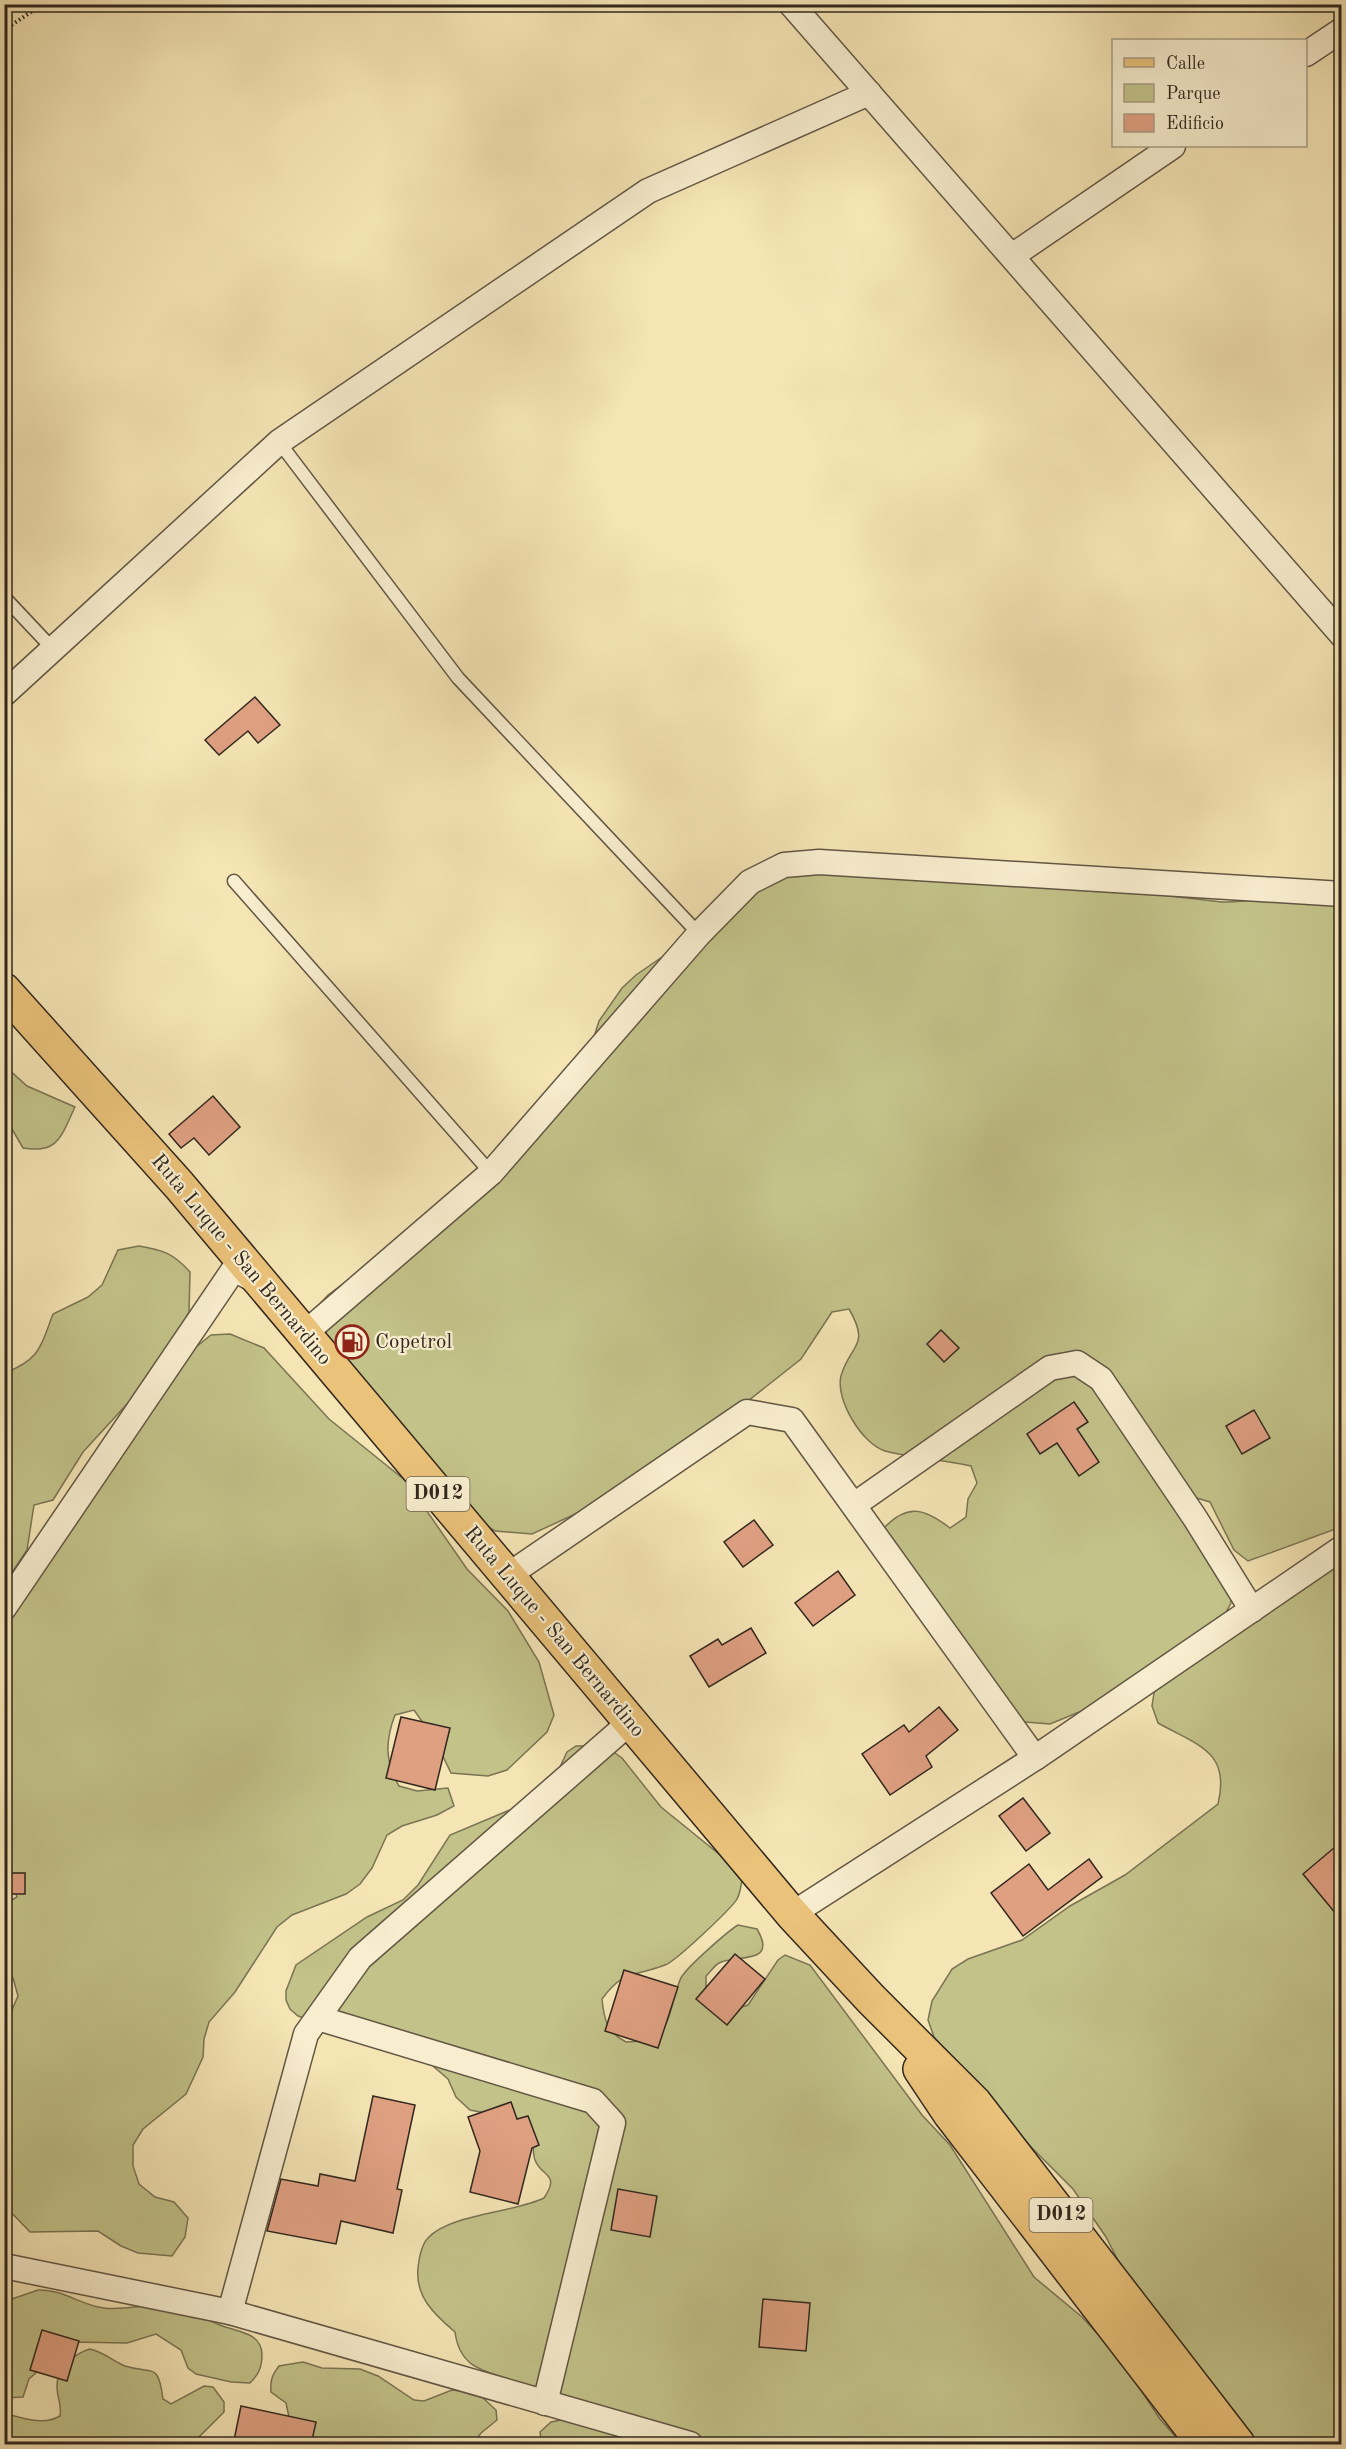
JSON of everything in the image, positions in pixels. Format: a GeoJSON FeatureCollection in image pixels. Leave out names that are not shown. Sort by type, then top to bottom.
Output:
{"type":"FeatureCollection","features":[{"type":"Feature","properties":{"kind":"main road","name":"Ruta Luque - San Bernardino"},"geometry":{"type":"LineString","coordinates":[[4,990],[179,1185],[792,1914],[871,1999]]}},
{"type":"Feature","properties":{"kind":"main road","name":"D012"},"geometry":{"type":"LineString","coordinates":[[871,1999],[951,2114],[1204,2445]]}},
{"type":"Feature","properties":{"kind":"main road","name":"D012"},"geometry":{"type":"LineString","coordinates":[[871,1999],[975,2103],[1238,2445]]}},
{"type":"Feature","properties":{"kind":"street"},"geometry":{"type":"LineString","coordinates":[[791,4],[1341,635]]}},
{"type":"Feature","properties":{"kind":"street"},"geometry":{"type":"LineString","coordinates":[[1307,53],[1341,30]]}},
{"type":"Feature","properties":{"kind":"street"},"geometry":{"type":"LineString","coordinates":[[4,694],[279,442],[648,191],[869,93]]}},
{"type":"Feature","properties":{"kind":"street"},"geometry":{"type":"LineString","coordinates":[[1012,256],[1172,147]]}},
{"type":"Feature","properties":{"kind":"street"},"geometry":{"type":"LineString","coordinates":[[304,1334],[491,1173],[699,933],[750,882],[784,865],[819,862],[1341,894]]}},
{"type":"Feature","properties":{"kind":"street"},"geometry":{"type":"LineString","coordinates":[[4,1608],[234,1269],[262,1285]]}},
{"type":"Feature","properties":{"kind":"street"},"geometry":{"type":"LineString","coordinates":[[854,1505],[1050,1368],[1077,1363],[1101,1379],[1195,1518],[1252,1610]]}},
{"type":"Feature","properties":{"kind":"street"},"geometry":{"type":"LineString","coordinates":[[507,1576],[747,1412],[792,1420],[1035,1758]]}},
{"type":"Feature","properties":{"kind":"street"},"geometry":{"type":"LineString","coordinates":[[792,1914],[1035,1758],[1341,1548]]}},
{"type":"Feature","properties":{"kind":"street"},"geometry":{"type":"LineString","coordinates":[[230,2312],[306,2034],[360,1958],[620,1731],[635,1728]]}},
{"type":"Feature","properties":{"kind":"street"},"geometry":{"type":"LineString","coordinates":[[318,2018],[593,2101],[613,2123],[545,2403]]}},
{"type":"Feature","properties":{"kind":"street"},"geometry":{"type":"LineString","coordinates":[[4,2266],[230,2312],[690,2445]]}},
{"type":"Feature","properties":{"kind":"lane"},"geometry":{"type":"LineString","coordinates":[[279,442],[459,678],[699,933]]}},
{"type":"Feature","properties":{"kind":"lane"},"geometry":{"type":"LineString","coordinates":[[4,597],[52,648]]}},
{"type":"Feature","properties":{"kind":"lane"},"geometry":{"type":"LineString","coordinates":[[234,881],[491,1173]]}},
{"type":"Feature","properties":{"kind":"path"},"geometry":{"type":"LineString","coordinates":[[4,30],[43,4]]}},
{"type":"Feature","properties":{"kind":"green space"},"geometry":{"type":"Polygon","coordinates":[[[808,867],[1029,880],[1222,902],[1341,891],[1341,1527],[1248,1561],[1234,1550],[1210,1502],[1193,1497],[1232,1584],[1231,1603],[1222,1620],[1084,1710],[1050,1724],[1013,1721],[883,1529],[900,1515],[916,1511],[932,1516],[950,1528],[966,1517],[968,1499],[977,1483],[971,1466],[885,1451],[876,1447],[859,1430],[846,1408],[840,1386],[845,1365],[859,1338],[849,1309],[832,1312],[801,1359],[724,1420],[599,1503],[532,1534],[495,1531],[480,1521],[335,1361],[314,1310],[328,1295],[343,1284],[421,1243],[582,1074],[599,1021],[622,988],[636,975],[688,939],[736,899],[808,867]]]}},
{"type":"Feature","properties":{"kind":"green space"},"geometry":{"type":"Polygon","coordinates":[[[5,1066],[27,1086],[75,1107],[62,1134],[52,1145],[35,1149],[23,1148],[5,1117],[5,1066]]]}},
{"type":"Feature","properties":{"kind":"green space"},"geometry":{"type":"Polygon","coordinates":[[[139,1246],[167,1253],[190,1272],[189,1312],[150,1379],[83,1452],[53,1500],[34,1505],[27,1550],[5,1583],[5,1373],[25,1363],[37,1351],[53,1314],[88,1297],[102,1285],[118,1250],[139,1246]]]}},
{"type":"Feature","properties":{"kind":"green space"},"geometry":{"type":"Polygon","coordinates":[[[230,1334],[264,1348],[329,1419],[406,1481],[467,1569],[508,1611],[539,1662],[554,1715],[547,1732],[507,1770],[488,1776],[451,1773],[435,1740],[414,1710],[395,1715],[389,1734],[388,1751],[391,1768],[399,1786],[417,1791],[448,1788],[454,1806],[437,1815],[402,1826],[387,1835],[372,1868],[360,1884],[346,1894],[292,1915],[277,1927],[235,1992],[209,2022],[204,2039],[203,2057],[186,2094],[143,2129],[133,2145],[133,2166],[139,2184],[155,2197],[174,2202],[188,2218],[185,2237],[172,2256],[138,2253],[121,2246],[98,2231],[30,2232],[5,2206],[5,2186],[11,2170],[4,2165],[5,2015],[11,2012],[18,1996],[13,1978],[4,1972],[5,1904],[17,1897],[11,1880],[4,1875],[4,1615],[181,1359],[211,1335],[230,1334]]]}},
{"type":"Feature","properties":{"kind":"green space"},"geometry":{"type":"Polygon","coordinates":[[[1341,1564],[1341,2444],[1245,2444],[1124,2272],[1106,2237],[1073,2189],[1032,2148],[934,2037],[928,2020],[932,2001],[952,1969],[968,1959],[1022,1940],[1070,1906],[1125,1875],[1218,1804],[1221,1786],[1220,1772],[1215,1761],[1198,1744],[1158,1723],[1152,1706],[1155,1687],[1278,1597],[1341,1564]]]}},
{"type":"Feature","properties":{"kind":"green space"},"geometry":{"type":"Polygon","coordinates":[[[576,1746],[605,1746],[622,1758],[661,1807],[730,1863],[742,1880],[739,1895],[733,1904],[680,1955],[665,1965],[623,1978],[610,1989],[602,1999],[605,2019],[611,2030],[626,2042],[656,2040],[668,2018],[683,1975],[706,1951],[738,1925],[757,1929],[762,1941],[759,1954],[726,1960],[714,1967],[706,1976],[706,1994],[730,2011],[748,2005],[778,1960],[785,1955],[810,1965],[922,2115],[950,2145],[1034,2277],[1082,2317],[1119,2357],[1160,2419],[1182,2444],[542,2444],[540,2432],[551,2422],[570,2418],[528,2387],[482,2370],[465,2357],[459,2347],[455,2332],[440,2319],[423,2297],[418,2278],[422,2248],[428,2238],[451,2224],[544,2198],[551,2184],[548,2176],[535,2160],[533,2140],[507,2117],[470,2110],[456,2097],[448,2079],[420,2055],[383,2041],[298,2016],[290,2009],[286,2000],[286,1991],[296,1965],[367,1917],[403,1900],[418,1885],[450,1835],[536,1799],[551,1786],[567,1752],[576,1746]]]}},
{"type":"Feature","properties":{"kind":"green space"},"geometry":{"type":"Polygon","coordinates":[[[38,2290],[64,2294],[87,2304],[104,2308],[165,2305],[185,2309],[253,2337],[261,2347],[262,2359],[259,2370],[250,2383],[231,2382],[196,2374],[188,2368],[181,2350],[156,2334],[127,2343],[71,2342],[29,2379],[23,2397],[5,2398],[4,2299],[9,2300],[38,2290]]]}},
{"type":"Feature","properties":{"kind":"green space"},"geometry":{"type":"Polygon","coordinates":[[[90,2349],[125,2366],[156,2374],[163,2399],[171,2404],[204,2386],[213,2387],[224,2402],[224,2412],[199,2437],[197,2444],[5,2444],[4,2413],[40,2421],[60,2416],[57,2387],[60,2374],[73,2358],[90,2349]]]}},
{"type":"Feature","properties":{"kind":"green space"},"geometry":{"type":"Polygon","coordinates":[[[303,2362],[322,2368],[360,2369],[378,2376],[414,2400],[424,2401],[452,2390],[472,2392],[482,2397],[496,2410],[497,2420],[481,2433],[473,2444],[318,2444],[308,2442],[290,2422],[286,2403],[271,2392],[272,2378],[279,2366],[303,2362]]]}},
{"type":"Feature","properties":{"kind":"building"},"geometry":{"type":"Polygon","coordinates":[[[255,697],[280,725],[258,743],[248,731],[219,755],[205,740],[255,697]]]}},
{"type":"Feature","properties":{"kind":"building"},"geometry":{"type":"Polygon","coordinates":[[[213,1096],[240,1127],[209,1155],[194,1138],[181,1148],[169,1134],[213,1096]]]}},
{"type":"Feature","properties":{"kind":"building"},"geometry":{"type":"Polygon","coordinates":[[[941,1330],[959,1348],[944,1362],[927,1344],[941,1330]]]}},
{"type":"Feature","properties":{"kind":"building"},"geometry":{"type":"Polygon","coordinates":[[[1074,1402],[1088,1422],[1077,1429],[1099,1462],[1079,1476],[1057,1443],[1040,1454],[1027,1434],[1074,1402]]]}},
{"type":"Feature","properties":{"kind":"building"},"geometry":{"type":"Polygon","coordinates":[[[1254,1410],[1270,1438],[1242,1454],[1226,1426],[1254,1410]]]}},
{"type":"Feature","properties":{"kind":"building"},"geometry":{"type":"Polygon","coordinates":[[[754,1520],[773,1545],[743,1567],[724,1542],[754,1520]]]}},
{"type":"Feature","properties":{"kind":"building"},"geometry":{"type":"Polygon","coordinates":[[[838,1571],[855,1595],[813,1626],[795,1603],[838,1571]]]}},
{"type":"Feature","properties":{"kind":"building"},"geometry":{"type":"Polygon","coordinates":[[[751,1628],[766,1653],[709,1687],[690,1656],[718,1639],[722,1645],[751,1628]]]}},
{"type":"Feature","properties":{"kind":"building"},"geometry":{"type":"Polygon","coordinates":[[[939,1707],[958,1730],[926,1756],[932,1767],[890,1795],[862,1754],[904,1725],[909,1732],[939,1707]]]}},
{"type":"Feature","properties":{"kind":"building"},"geometry":{"type":"Polygon","coordinates":[[[401,1717],[450,1728],[435,1790],[386,1778],[401,1717]]]}},
{"type":"Feature","properties":{"kind":"building"},"geometry":{"type":"Polygon","coordinates":[[[1023,1798],[1050,1833],[1026,1851],[999,1816],[1023,1798]]]}},
{"type":"Feature","properties":{"kind":"building"},"geometry":{"type":"Polygon","coordinates":[[[1341,1842],[1341,1920],[1303,1874],[1341,1842]]]}},
{"type":"Feature","properties":{"kind":"building"},"geometry":{"type":"Polygon","coordinates":[[[1089,1859],[1102,1877],[1023,1936],[991,1893],[1029,1864],[1048,1890],[1089,1859]]]}},
{"type":"Feature","properties":{"kind":"building"},"geometry":{"type":"Polygon","coordinates":[[[4,1873],[25,1873],[25,1894],[4,1894],[4,1873]]]}},
{"type":"Feature","properties":{"kind":"building"},"geometry":{"type":"Polygon","coordinates":[[[735,1954],[765,1979],[727,2025],[696,1999],[735,1954]]]}},
{"type":"Feature","properties":{"kind":"building"},"geometry":{"type":"Polygon","coordinates":[[[624,1970],[678,1987],[658,2048],[605,2031],[624,1970]]]}},
{"type":"Feature","properties":{"kind":"building"},"geometry":{"type":"Polygon","coordinates":[[[373,2096],[415,2105],[397,2189],[402,2190],[393,2233],[341,2221],[336,2244],[267,2231],[281,2179],[318,2186],[320,2174],[355,2181],[373,2096]]]}},
{"type":"Feature","properties":{"kind":"building"},"geometry":{"type":"Polygon","coordinates":[[[511,2102],[517,2119],[528,2116],[539,2145],[532,2148],[518,2204],[470,2192],[480,2151],[468,2117],[511,2102]]]}},
{"type":"Feature","properties":{"kind":"building"},"geometry":{"type":"Polygon","coordinates":[[[618,2189],[657,2196],[650,2237],[611,2230],[618,2189]]]}},
{"type":"Feature","properties":{"kind":"building"},"geometry":{"type":"Polygon","coordinates":[[[763,2299],[810,2303],[806,2351],[759,2347],[763,2299]]]}},
{"type":"Feature","properties":{"kind":"building"},"geometry":{"type":"Polygon","coordinates":[[[42,2330],[79,2341],[67,2381],[30,2370],[42,2330]]]}},
{"type":"Feature","properties":{"kind":"building"},"geometry":{"type":"Polygon","coordinates":[[[241,2406],[316,2422],[311,2445],[233,2445],[241,2406]]]}},
{"type":"Feature","properties":{"kind":"place","name":"Copetrol"},"geometry":{"type":"Point","coordinates":[352,1342]}}]}
